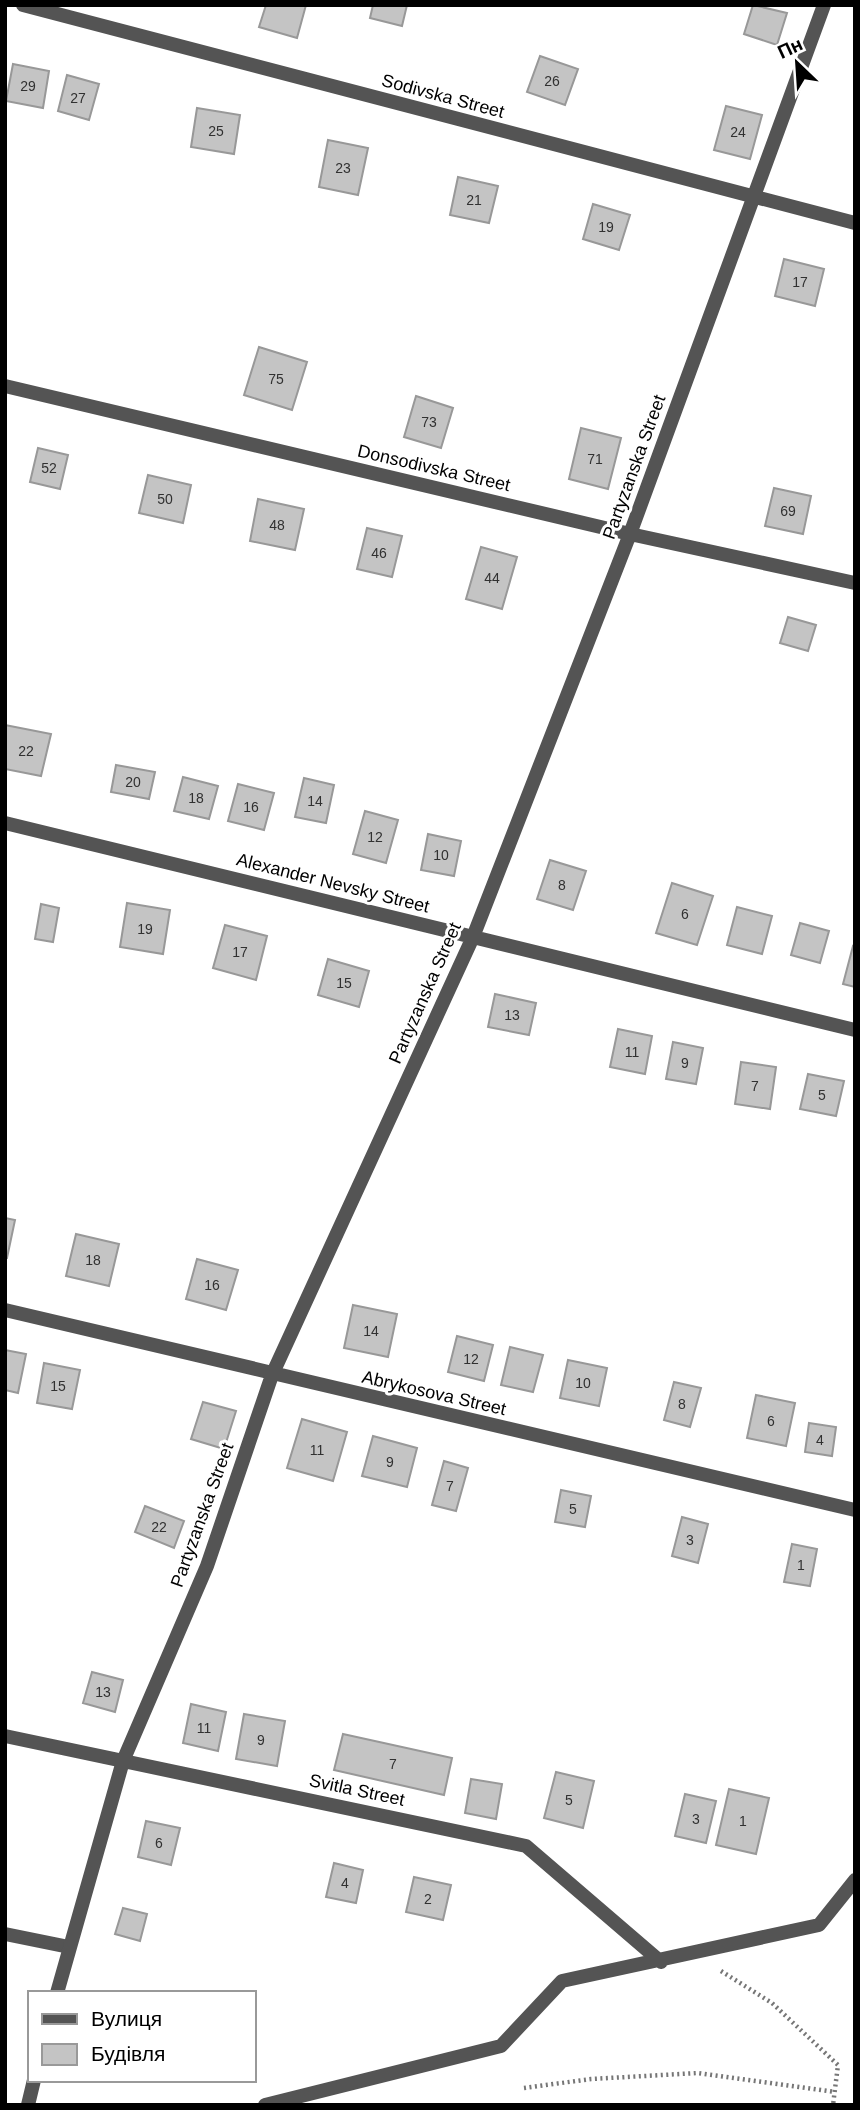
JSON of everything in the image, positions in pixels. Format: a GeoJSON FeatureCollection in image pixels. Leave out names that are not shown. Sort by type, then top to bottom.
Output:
{"type":"FeatureCollection","features":[{"type":"Feature","properties":{"kind":"street","name":"Sodivska Street"},"geometry":{"type":"LineString","coordinates":[[23,5],[855,223]]}},
{"type":"Feature","properties":{"kind":"street","name":"Partyzanska Street"},"geometry":{"type":"LineString","coordinates":[[58,1991],[123,1761],[207,1566],[272,1375],[473,937],[630,534],[824,5]]}},
{"type":"Feature","properties":{"kind":"street","name":"Donsodivska Street"},"geometry":{"type":"LineString","coordinates":[[5,386],[630,534],[855,583]]}},
{"type":"Feature","properties":{"kind":"street","name":"Alexander Nevsky Street"},"geometry":{"type":"LineString","coordinates":[[5,823],[855,1030]]}},
{"type":"Feature","properties":{"kind":"street","name":"Abrykosova Street"},"geometry":{"type":"LineString","coordinates":[[5,1310],[272,1375],[855,1510]]}},
{"type":"Feature","properties":{"kind":"street","name":"Svitla Street"},"geometry":{"type":"LineString","coordinates":[[5,1736],[526,1846],[661,1962]]}},
{"type":"Feature","properties":{"kind":"street"},"geometry":{"type":"LineString","coordinates":[[265,2105],[501,2046],[562,1981],[661,1962],[819,1925],[855,1880]]}},
{"type":"Feature","properties":{"kind":"street"},"geometry":{"type":"LineString","coordinates":[[5,1934],[69,1947]]}},
{"type":"Feature","properties":{"kind":"street"},"geometry":{"type":"LineString","coordinates":[[28,2105],[34,2082]]}},
{"type":"Feature","properties":{"kind":"path"},"geometry":{"type":"LineString","coordinates":[[695,1954],[772,2003],[838,2065],[833,2105]]}},
{"type":"Feature","properties":{"kind":"path"},"geometry":{"type":"LineString","coordinates":[[524,2088],[591,2079],[698,2073],[835,2092]]}},
{"type":"Feature","properties":{"kind":"building"},"geometry":{"type":"Polygon","coordinates":[[[266,5],[306,5],[297,38],[259,27],[266,5]]]}},
{"type":"Feature","properties":{"kind":"building"},"geometry":{"type":"Polygon","coordinates":[[[373,5],[407,5],[402,26],[370,18],[373,5]]]}},
{"type":"Feature","properties":{"kind":"building"},"geometry":{"type":"Polygon","coordinates":[[[753,5],[787,13],[777,45],[744,34],[753,5]]]}},
{"type":"Feature","properties":{"kind":"building"},"geometry":{"type":"Polygon","coordinates":[[[540,56],[578,69],[565,105],[527,92],[540,56]]]}},
{"type":"Feature","properties":{"kind":"building"},"geometry":{"type":"Polygon","coordinates":[[[13,64],[49,71],[43,108],[6,101],[13,64]]]}},
{"type":"Feature","properties":{"kind":"building"},"geometry":{"type":"Polygon","coordinates":[[[67,75],[99,84],[89,120],[58,111],[67,75]]]}},
{"type":"Feature","properties":{"kind":"building"},"geometry":{"type":"Polygon","coordinates":[[[726,106],[762,115],[750,159],[714,150],[726,106]]]}},
{"type":"Feature","properties":{"kind":"building"},"geometry":{"type":"Polygon","coordinates":[[[197,108],[240,115],[234,154],[191,147],[197,108]]]}},
{"type":"Feature","properties":{"kind":"building"},"geometry":{"type":"Polygon","coordinates":[[[328,140],[368,148],[358,195],[319,187],[328,140]]]}},
{"type":"Feature","properties":{"kind":"building"},"geometry":{"type":"Polygon","coordinates":[[[458,177],[498,186],[489,223],[450,215],[458,177]]]}},
{"type":"Feature","properties":{"kind":"building"},"geometry":{"type":"Polygon","coordinates":[[[593,204],[630,215],[619,250],[583,239],[593,204]]]}},
{"type":"Feature","properties":{"kind":"building"},"geometry":{"type":"Polygon","coordinates":[[[784,259],[824,269],[815,306],[775,296],[784,259]]]}},
{"type":"Feature","properties":{"kind":"building"},"geometry":{"type":"Polygon","coordinates":[[[259,347],[307,362],[292,410],[244,395],[259,347]]]}},
{"type":"Feature","properties":{"kind":"building"},"geometry":{"type":"Polygon","coordinates":[[[416,396],[453,408],[441,448],[404,437],[416,396]]]}},
{"type":"Feature","properties":{"kind":"building"},"geometry":{"type":"Polygon","coordinates":[[[581,428],[621,438],[608,489],[569,479],[581,428]]]}},
{"type":"Feature","properties":{"kind":"building"},"geometry":{"type":"Polygon","coordinates":[[[38,448],[68,455],[60,489],[30,482],[38,448]]]}},
{"type":"Feature","properties":{"kind":"building"},"geometry":{"type":"Polygon","coordinates":[[[148,475],[191,485],[183,523],[139,513],[148,475]]]}},
{"type":"Feature","properties":{"kind":"building"},"geometry":{"type":"Polygon","coordinates":[[[774,488],[811,496],[803,534],[765,526],[774,488]]]}},
{"type":"Feature","properties":{"kind":"building"},"geometry":{"type":"Polygon","coordinates":[[[258,499],[304,509],[295,550],[250,541],[258,499]]]}},
{"type":"Feature","properties":{"kind":"building"},"geometry":{"type":"Polygon","coordinates":[[[367,528],[402,536],[392,577],[357,569],[367,528]]]}},
{"type":"Feature","properties":{"kind":"building"},"geometry":{"type":"Polygon","coordinates":[[[481,547],[517,557],[502,609],[466,599],[481,547]]]}},
{"type":"Feature","properties":{"kind":"building"},"geometry":{"type":"Polygon","coordinates":[[[788,617],[816,625],[808,651],[780,643],[788,617]]]}},
{"type":"Feature","properties":{"kind":"building"},"geometry":{"type":"Polygon","coordinates":[[[5,725],[51,734],[41,776],[5,769],[5,725]]]}},
{"type":"Feature","properties":{"kind":"building"},"geometry":{"type":"Polygon","coordinates":[[[116,765],[155,772],[149,799],[111,792],[116,765]]]}},
{"type":"Feature","properties":{"kind":"building"},"geometry":{"type":"Polygon","coordinates":[[[183,777],[218,786],[209,819],[174,811],[183,777]]]}},
{"type":"Feature","properties":{"kind":"building"},"geometry":{"type":"Polygon","coordinates":[[[304,778],[334,785],[326,823],[295,817],[304,778]]]}},
{"type":"Feature","properties":{"kind":"building"},"geometry":{"type":"Polygon","coordinates":[[[238,784],[274,793],[264,830],[228,821],[238,784]]]}},
{"type":"Feature","properties":{"kind":"building"},"geometry":{"type":"Polygon","coordinates":[[[365,811],[398,820],[386,863],[353,854],[365,811]]]}},
{"type":"Feature","properties":{"kind":"building"},"geometry":{"type":"Polygon","coordinates":[[[428,834],[461,841],[454,876],[421,870],[428,834]]]}},
{"type":"Feature","properties":{"kind":"building"},"geometry":{"type":"Polygon","coordinates":[[[550,860],[586,871],[573,910],[537,899],[550,860]]]}},
{"type":"Feature","properties":{"kind":"building"},"geometry":{"type":"Polygon","coordinates":[[[672,883],[713,896],[697,945],[656,933],[672,883]]]}},
{"type":"Feature","properties":{"kind":"building"},"geometry":{"type":"Polygon","coordinates":[[[127,903],[170,910],[163,954],[120,947],[127,903]]]}},
{"type":"Feature","properties":{"kind":"building"},"geometry":{"type":"Polygon","coordinates":[[[41,904],[59,908],[53,942],[35,939],[41,904]]]}},
{"type":"Feature","properties":{"kind":"building"},"geometry":{"type":"Polygon","coordinates":[[[737,907],[772,916],[762,954],[727,945],[737,907]]]}},
{"type":"Feature","properties":{"kind":"building"},"geometry":{"type":"Polygon","coordinates":[[[800,923],[829,931],[820,963],[791,955],[800,923]]]}},
{"type":"Feature","properties":{"kind":"building"},"geometry":{"type":"Polygon","coordinates":[[[225,925],[267,936],[256,980],[213,968],[225,925]]]}},
{"type":"Feature","properties":{"kind":"building"},"geometry":{"type":"Polygon","coordinates":[[[853,946],[855,947],[855,987],[843,984],[853,946]]]}},
{"type":"Feature","properties":{"kind":"building"},"geometry":{"type":"Polygon","coordinates":[[[328,959],[369,971],[359,1007],[318,995],[328,959]]]}},
{"type":"Feature","properties":{"kind":"building"},"geometry":{"type":"Polygon","coordinates":[[[495,994],[536,1003],[529,1035],[488,1027],[495,994]]]}},
{"type":"Feature","properties":{"kind":"building"},"geometry":{"type":"Polygon","coordinates":[[[618,1029],[652,1036],[645,1074],[610,1067],[618,1029]]]}},
{"type":"Feature","properties":{"kind":"building"},"geometry":{"type":"Polygon","coordinates":[[[673,1042],[703,1048],[696,1084],[666,1079],[673,1042]]]}},
{"type":"Feature","properties":{"kind":"building"},"geometry":{"type":"Polygon","coordinates":[[[741,1062],[776,1067],[770,1109],[735,1104],[741,1062]]]}},
{"type":"Feature","properties":{"kind":"building"},"geometry":{"type":"Polygon","coordinates":[[[808,1074],[844,1081],[836,1116],[800,1109],[808,1074]]]}},
{"type":"Feature","properties":{"kind":"building"},"geometry":{"type":"Polygon","coordinates":[[[5,1218],[15,1220],[7,1258],[5,1258],[5,1218]]]}},
{"type":"Feature","properties":{"kind":"building"},"geometry":{"type":"Polygon","coordinates":[[[76,1234],[119,1244],[109,1286],[66,1276],[76,1234]]]}},
{"type":"Feature","properties":{"kind":"building"},"geometry":{"type":"Polygon","coordinates":[[[197,1259],[238,1270],[226,1310],[186,1299],[197,1259]]]}},
{"type":"Feature","properties":{"kind":"building"},"geometry":{"type":"Polygon","coordinates":[[[353,1305],[397,1314],[388,1357],[344,1348],[353,1305]]]}},
{"type":"Feature","properties":{"kind":"building"},"geometry":{"type":"Polygon","coordinates":[[[457,1336],[493,1345],[484,1381],[448,1372],[457,1336]]]}},
{"type":"Feature","properties":{"kind":"building"},"geometry":{"type":"Polygon","coordinates":[[[510,1347],[543,1355],[533,1392],[501,1385],[510,1347]]]}},
{"type":"Feature","properties":{"kind":"building"},"geometry":{"type":"Polygon","coordinates":[[[5,1350],[26,1354],[18,1393],[5,1390],[5,1350]]]}},
{"type":"Feature","properties":{"kind":"building"},"geometry":{"type":"Polygon","coordinates":[[[568,1360],[607,1368],[599,1406],[560,1398],[568,1360]]]}},
{"type":"Feature","properties":{"kind":"building"},"geometry":{"type":"Polygon","coordinates":[[[44,1363],[80,1370],[72,1409],[37,1403],[44,1363]]]}},
{"type":"Feature","properties":{"kind":"building"},"geometry":{"type":"Polygon","coordinates":[[[674,1382],[701,1388],[690,1427],[664,1420],[674,1382]]]}},
{"type":"Feature","properties":{"kind":"building"},"geometry":{"type":"Polygon","coordinates":[[[756,1395],[795,1403],[786,1446],[747,1438],[756,1395]]]}},
{"type":"Feature","properties":{"kind":"building"},"geometry":{"type":"Polygon","coordinates":[[[203,1402],[236,1411],[224,1449],[191,1439],[203,1402]]]}},
{"type":"Feature","properties":{"kind":"building"},"geometry":{"type":"Polygon","coordinates":[[[302,1419],[347,1432],[333,1481],[287,1468],[302,1419]]]}},
{"type":"Feature","properties":{"kind":"building"},"geometry":{"type":"Polygon","coordinates":[[[809,1423],[836,1427],[832,1456],[805,1452],[809,1423]]]}},
{"type":"Feature","properties":{"kind":"building"},"geometry":{"type":"Polygon","coordinates":[[[373,1436],[417,1448],[407,1487],[362,1476],[373,1436]]]}},
{"type":"Feature","properties":{"kind":"building"},"geometry":{"type":"Polygon","coordinates":[[[444,1461],[468,1468],[456,1511],[432,1505],[444,1461]]]}},
{"type":"Feature","properties":{"kind":"building"},"geometry":{"type":"Polygon","coordinates":[[[561,1490],[591,1496],[585,1527],[555,1522],[561,1490]]]}},
{"type":"Feature","properties":{"kind":"building"},"geometry":{"type":"Polygon","coordinates":[[[145,1506],[184,1521],[174,1548],[135,1532],[145,1506]]]}},
{"type":"Feature","properties":{"kind":"building"},"geometry":{"type":"Polygon","coordinates":[[[682,1517],[708,1524],[698,1563],[672,1556],[682,1517]]]}},
{"type":"Feature","properties":{"kind":"building"},"geometry":{"type":"Polygon","coordinates":[[[792,1544],[817,1549],[810,1586],[784,1582],[792,1544]]]}},
{"type":"Feature","properties":{"kind":"building"},"geometry":{"type":"Polygon","coordinates":[[[92,1672],[123,1680],[115,1712],[83,1703],[92,1672]]]}},
{"type":"Feature","properties":{"kind":"building"},"geometry":{"type":"Polygon","coordinates":[[[191,1704],[226,1712],[218,1751],[183,1743],[191,1704]]]}},
{"type":"Feature","properties":{"kind":"building"},"geometry":{"type":"Polygon","coordinates":[[[244,1714],[285,1721],[277,1766],[236,1759],[244,1714]]]}},
{"type":"Feature","properties":{"kind":"building"},"geometry":{"type":"Polygon","coordinates":[[[343,1734],[452,1758],[444,1795],[334,1770],[343,1734]]]}},
{"type":"Feature","properties":{"kind":"building"},"geometry":{"type":"Polygon","coordinates":[[[556,1772],[594,1781],[583,1828],[544,1818],[556,1772]]]}},
{"type":"Feature","properties":{"kind":"building"},"geometry":{"type":"Polygon","coordinates":[[[471,1779],[502,1784],[496,1819],[465,1813],[471,1779]]]}},
{"type":"Feature","properties":{"kind":"building"},"geometry":{"type":"Polygon","coordinates":[[[729,1789],[769,1798],[756,1854],[716,1845],[729,1789]]]}},
{"type":"Feature","properties":{"kind":"building"},"geometry":{"type":"Polygon","coordinates":[[[685,1794],[716,1801],[706,1843],[675,1836],[685,1794]]]}},
{"type":"Feature","properties":{"kind":"building"},"geometry":{"type":"Polygon","coordinates":[[[146,1821],[180,1828],[171,1865],[138,1857],[146,1821]]]}},
{"type":"Feature","properties":{"kind":"building"},"geometry":{"type":"Polygon","coordinates":[[[334,1863],[363,1870],[356,1903],[326,1897],[334,1863]]]}},
{"type":"Feature","properties":{"kind":"building"},"geometry":{"type":"Polygon","coordinates":[[[414,1877],[451,1885],[443,1920],[406,1912],[414,1877]]]}},
{"type":"Feature","properties":{"kind":"building"},"geometry":{"type":"Polygon","coordinates":[[[123,1908],[147,1914],[140,1941],[115,1934],[123,1908]]]}}]}
